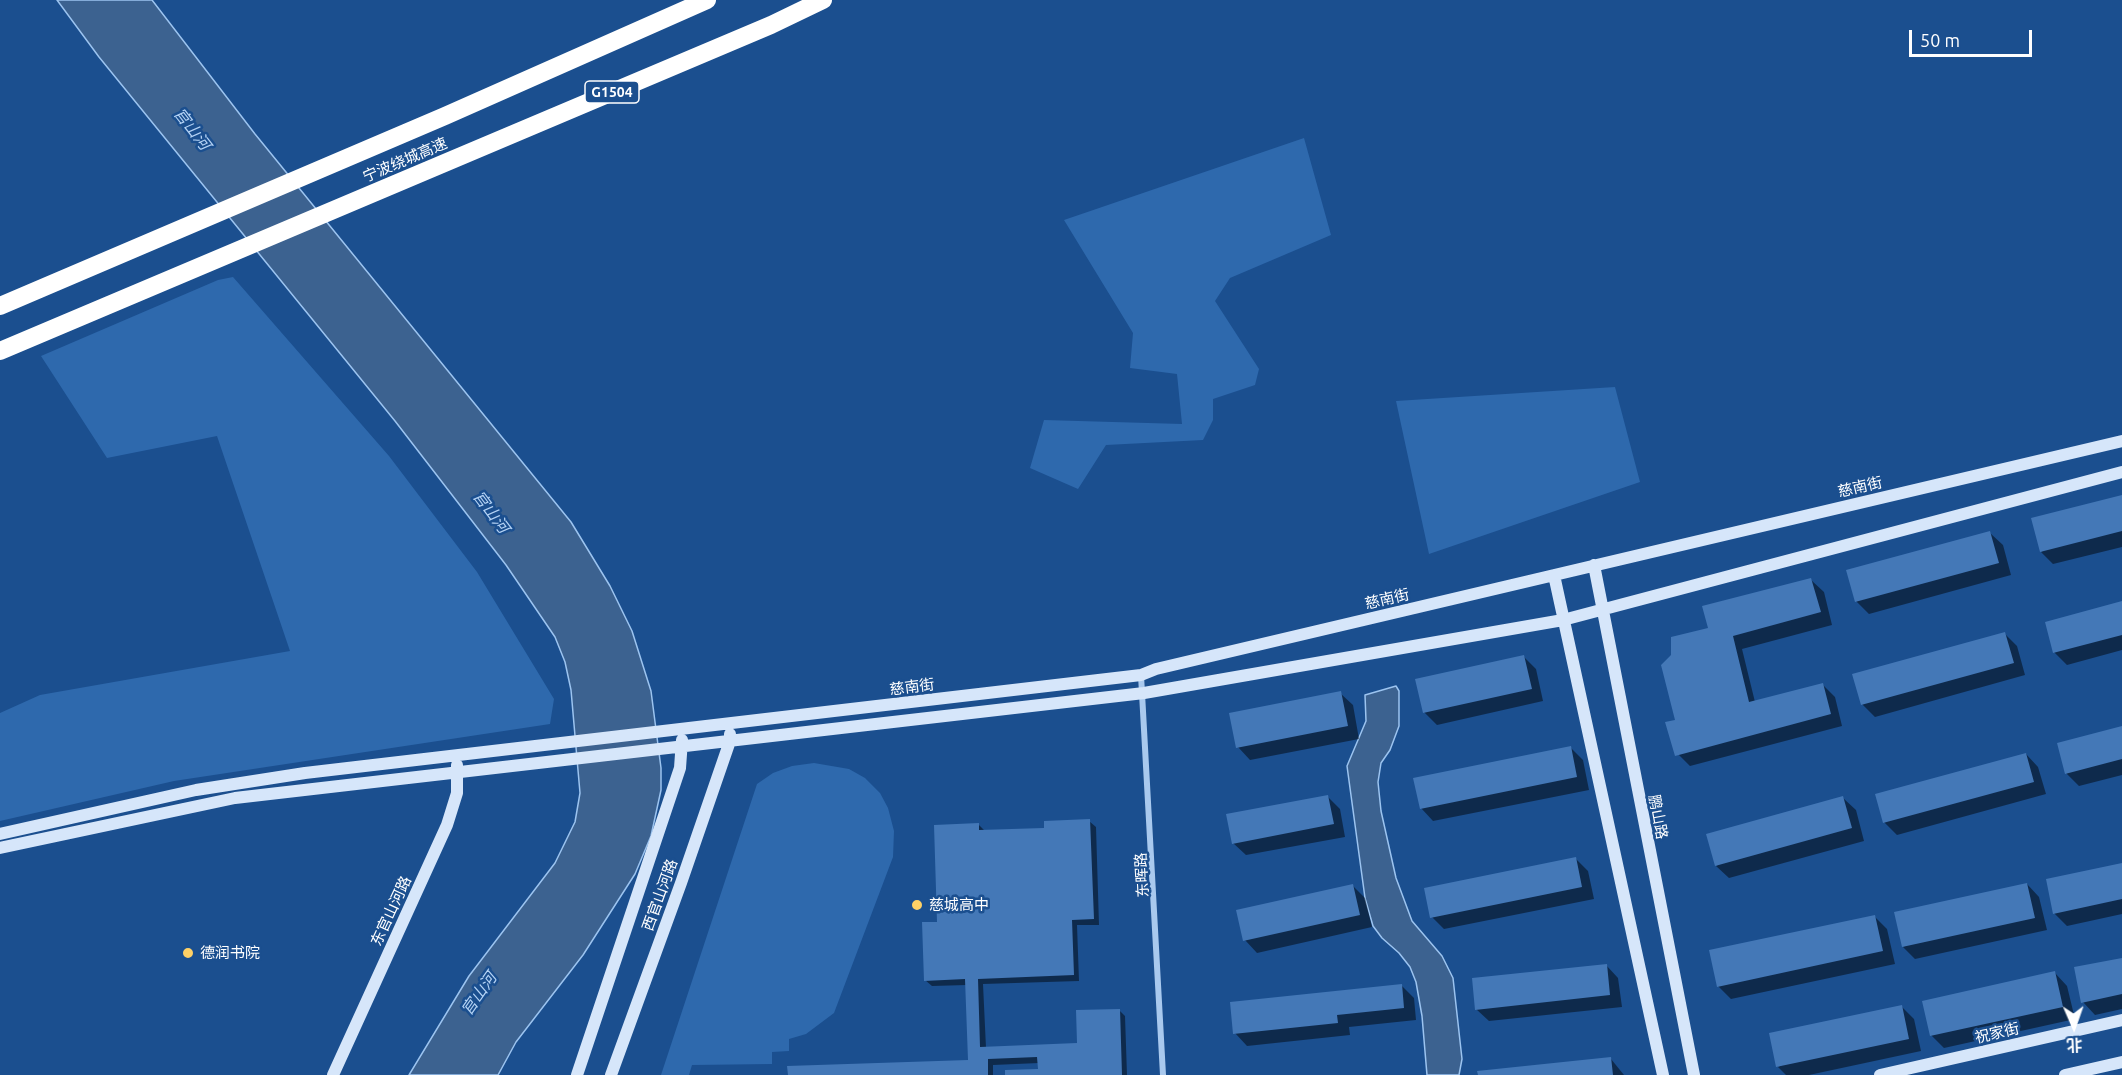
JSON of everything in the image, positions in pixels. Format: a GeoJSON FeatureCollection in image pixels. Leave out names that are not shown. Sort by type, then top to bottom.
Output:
{"type":"FeatureCollection","features":[{"type":"Feature","properties":{"kind":"highway","name":"宁波绕城高速"},"geometry":{"type":"LineString","coordinates":[[0,306],[368,150],[707,0]]}},
{"type":"Feature","properties":{"kind":"highway","name":"宁波绕城高速"},"geometry":{"type":"LineString","coordinates":[[0,351],[761,29],[823,0]]}},
{"type":"Feature","properties":{"kind":"street","name":"慈南街"},"geometry":{"type":"LineString","coordinates":[[0,834],[196,790],[305,773],[1141,675],[1156,669],[2122,441]]}},
{"type":"Feature","properties":{"kind":"street"},"geometry":{"type":"LineString","coordinates":[[0,848],[236,798],[565,758],[682,747],[1144,693],[1563,620],[2122,472]]}},
{"type":"Feature","properties":{"kind":"street","name":"鹏山路"},"geometry":{"type":"LineString","coordinates":[[1594,566],[1694,1075]]}},
{"type":"Feature","properties":{"kind":"street"},"geometry":{"type":"LineString","coordinates":[[1554,575],[1663,1075]]}},
{"type":"Feature","properties":{"kind":"street","name":"东晖路"},"geometry":{"type":"LineString","coordinates":[[1141,675],[1144,693],[1163,1075]]}},
{"type":"Feature","properties":{"kind":"street","name":"西官山河路"},"geometry":{"type":"LineString","coordinates":[[611,1075],[730,741],[730,724]]}},
{"type":"Feature","properties":{"kind":"street","name":"西官山河路"},"geometry":{"type":"LineString","coordinates":[[577,1075],[680,768],[683,730]]}},
{"type":"Feature","properties":{"kind":"street","name":"东官山河路"},"geometry":{"type":"LineString","coordinates":[[333,1075],[447,825],[457,793],[456,754]]}},
{"type":"Feature","properties":{"kind":"street","name":"祝家街"},"geometry":{"type":"LineString","coordinates":[[1880,1075],[2122,1020]]}},
{"type":"Feature","properties":{"kind":"street"},"geometry":{"type":"LineString","coordinates":[[2065,1075],[2122,1062]]}},
{"type":"Feature","properties":{"kind":"shaded area"},"geometry":{"type":"Polygon","coordinates":[[[1304,138],[1331,235],[1230,278],[1215,301],[1259,369],[1255,385],[1213,399],[1213,420],[1203,440],[1106,445],[1078,489],[1030,468],[1044,420],[1182,424],[1177,374],[1130,368],[1133,333],[1064,220],[1304,138]]]}},
{"type":"Feature","properties":{"kind":"shaded area"},"geometry":{"type":"Polygon","coordinates":[[[233,277],[389,456],[477,572],[554,699],[550,724],[174,781],[0,821],[0,713],[40,695],[290,651],[217,436],[107,458],[41,356],[218,280],[233,277]]]}},
{"type":"Feature","properties":{"kind":"shaded area"},"geometry":{"type":"Polygon","coordinates":[[[1615,387],[1640,482],[1429,554],[1396,401],[1615,387]]]}},
{"type":"Feature","properties":{"kind":"shaded area"},"geometry":{"type":"Polygon","coordinates":[[[814,763],[849,769],[865,778],[880,793],[888,808],[894,831],[893,857],[834,1013],[806,1034],[789,1039],[789,1051],[772,1052],[772,1064],[692,1065],[689,1075],[661,1075],[757,784],[773,773],[792,766],[814,763]]]}},
{"type":"Feature","properties":{"kind":"water","name":"官山河"},"geometry":{"type":"Polygon","coordinates":[[[57,0],[152,0],[255,134],[571,522],[610,586],[632,631],[651,691],[661,768],[661,790],[651,836],[635,874],[583,955],[516,1042],[498,1075],[409,1075],[469,976],[555,863],[575,822],[580,793],[571,690],[565,662],[555,637],[506,565],[395,421],[99,57],[57,0]]]}},
{"type":"Feature","properties":{"kind":"water"},"geometry":{"type":"Polygon","coordinates":[[[1396,686],[1399,691],[1399,726],[1390,750],[1381,763],[1378,782],[1381,811],[1396,878],[1412,921],[1442,956],[1453,978],[1462,1059],[1459,1075],[1427,1075],[1422,1016],[1416,982],[1410,967],[1373,926],[1365,898],[1347,766],[1366,721],[1365,695],[1396,686]]]}},
{"type":"Feature","properties":{"kind":"building"},"geometry":{"type":"Polygon","coordinates":[[[2122,495],[2122,531],[2040,552],[2031,518],[2122,495]]]}},
{"type":"Feature","properties":{"kind":"building"},"geometry":{"type":"Polygon","coordinates":[[[1990,531],[1999,563],[1855,602],[1846,570],[1990,531]]]}},
{"type":"Feature","properties":{"kind":"building"},"geometry":{"type":"Polygon","coordinates":[[[1811,578],[1821,612],[1733,636],[1749,702],[1823,683],[1831,714],[1675,756],[1665,722],[1675,720],[1661,665],[1671,655],[1671,637],[1708,628],[1702,606],[1811,578]]]}},
{"type":"Feature","properties":{"kind":"building"},"geometry":{"type":"Polygon","coordinates":[[[2122,601],[2122,635],[2053,653],[2045,622],[2122,601]]]}},
{"type":"Feature","properties":{"kind":"building"},"geometry":{"type":"Polygon","coordinates":[[[2005,632],[2014,663],[1861,705],[1852,674],[2005,632]]]}},
{"type":"Feature","properties":{"kind":"building"},"geometry":{"type":"Polygon","coordinates":[[[1524,655],[1532,689],[1423,713],[1415,679],[1524,655]]]}},
{"type":"Feature","properties":{"kind":"building"},"geometry":{"type":"Polygon","coordinates":[[[1341,691],[1348,726],[1236,748],[1229,713],[1341,691]]]}},
{"type":"Feature","properties":{"kind":"building"},"geometry":{"type":"Polygon","coordinates":[[[2122,726],[2122,759],[2065,774],[2057,743],[2122,726]]]}},
{"type":"Feature","properties":{"kind":"building"},"geometry":{"type":"Polygon","coordinates":[[[1571,746],[1577,777],[1420,809],[1413,778],[1571,746]]]}},
{"type":"Feature","properties":{"kind":"building"},"geometry":{"type":"Polygon","coordinates":[[[2026,753],[2034,782],[1883,823],[1875,794],[2026,753]]]}},
{"type":"Feature","properties":{"kind":"building"},"geometry":{"type":"Polygon","coordinates":[[[1328,795],[1334,824],[1232,844],[1226,814],[1328,795]]]}},
{"type":"Feature","properties":{"kind":"building"},"geometry":{"type":"Polygon","coordinates":[[[1843,796],[1852,828],[1715,866],[1706,834],[1843,796]]]}},
{"type":"Feature","properties":{"kind":"building"},"geometry":{"type":"Polygon","coordinates":[[[1090,819],[1094,919],[1072,920],[1074,975],[978,979],[980,1047],[1077,1043],[1076,1010],[1120,1009],[1122,1075],[1005,1075],[1005,1070],[1038,1069],[1037,1057],[988,1059],[988,1075],[788,1075],[787,1066],[968,1060],[965,979],[924,981],[922,922],[937,922],[934,825],[979,823],[979,830],[1044,828],[1044,821],[1090,819]]]}},
{"type":"Feature","properties":{"kind":"building"},"geometry":{"type":"Polygon","coordinates":[[[1576,857],[1582,887],[1430,918],[1424,888],[1576,857]]]}},
{"type":"Feature","properties":{"kind":"building"},"geometry":{"type":"Polygon","coordinates":[[[2122,863],[2122,899],[2053,914],[2046,879],[2122,863]]]}},
{"type":"Feature","properties":{"kind":"building"},"geometry":{"type":"Polygon","coordinates":[[[2027,883],[2035,918],[1902,947],[1894,912],[2027,883]]]}},
{"type":"Feature","properties":{"kind":"building"},"geometry":{"type":"Polygon","coordinates":[[[1353,884],[1360,915],[1243,941],[1236,910],[1353,884]]]}},
{"type":"Feature","properties":{"kind":"building"},"geometry":{"type":"Polygon","coordinates":[[[1875,915],[1883,951],[1717,987],[1709,950],[1875,915]]]}},
{"type":"Feature","properties":{"kind":"building"},"geometry":{"type":"Polygon","coordinates":[[[2122,958],[2122,994],[2081,1003],[2074,967],[2122,958]]]}},
{"type":"Feature","properties":{"kind":"building"},"geometry":{"type":"Polygon","coordinates":[[[1607,964],[1610,995],[1475,1010],[1472,978],[1607,964]]]}},
{"type":"Feature","properties":{"kind":"building"},"geometry":{"type":"Polygon","coordinates":[[[2055,971],[2063,1007],[1930,1036],[1922,1001],[2055,971]]]}},
{"type":"Feature","properties":{"kind":"building"},"geometry":{"type":"Polygon","coordinates":[[[1402,984],[1404,1008],[1337,1015],[1338,1023],[1233,1034],[1230,1002],[1402,984]]]}},
{"type":"Feature","properties":{"kind":"building"},"geometry":{"type":"Polygon","coordinates":[[[1902,1005],[1909,1039],[1776,1067],[1769,1033],[1902,1005]]]}},
{"type":"Feature","properties":{"kind":"building"},"geometry":{"type":"Polygon","coordinates":[[[1611,1057],[1613,1075],[1478,1075],[1477,1071],[1611,1057]]]}},
{"type":"Feature","properties":{"kind":"place","name":"慈城高中"},"geometry":{"type":"Point","coordinates":[917,905]}},
{"type":"Feature","properties":{"kind":"place","name":"德润书院"},"geometry":{"type":"Point","coordinates":[188,953]}}]}
